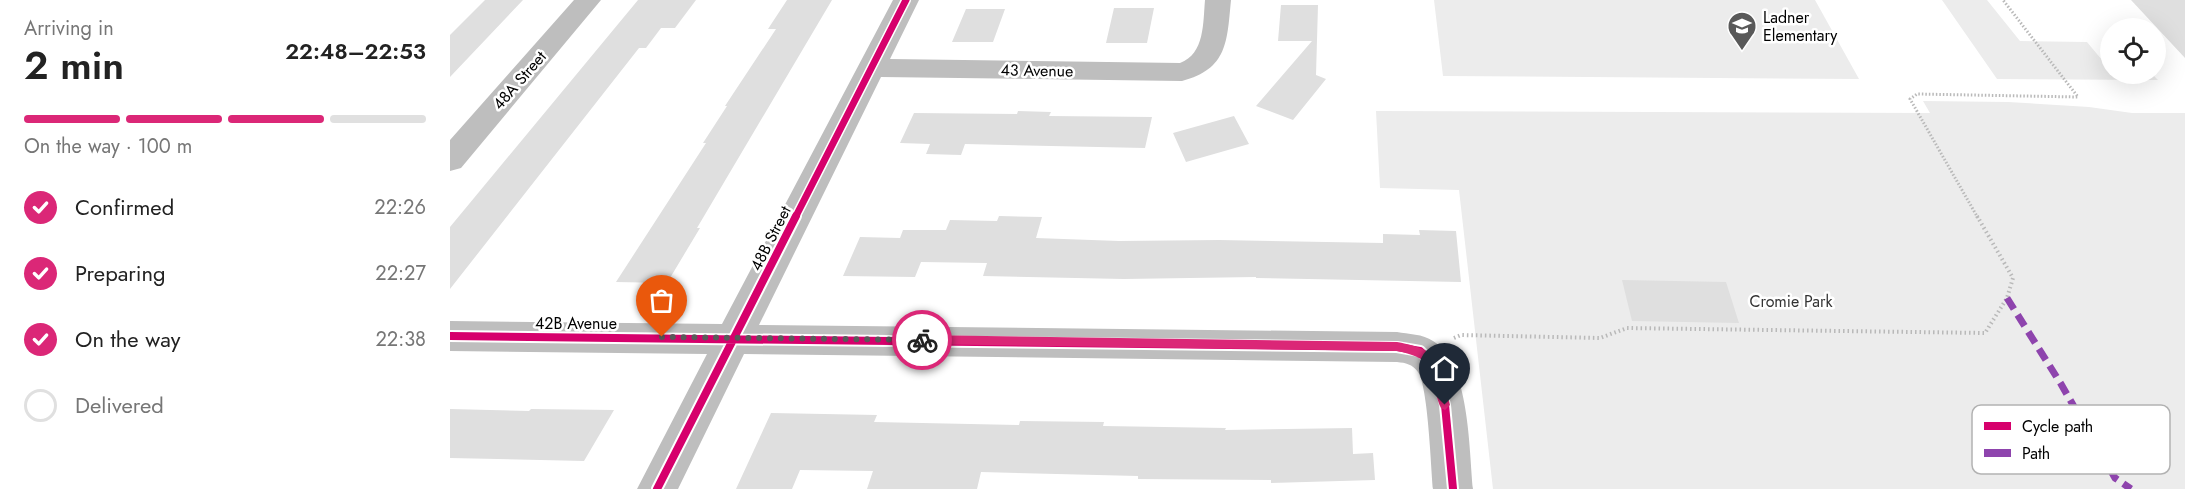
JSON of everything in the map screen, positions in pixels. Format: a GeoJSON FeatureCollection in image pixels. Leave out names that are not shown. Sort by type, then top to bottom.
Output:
{"type":"FeatureCollection","features":[{"type":"Feature","properties":{"kind":"street","name":"48A Street"},"geometry":{"type":"LineString","coordinates":[[450,160],[588,0]]}},
{"type":"Feature","properties":{"kind":"street","name":"48B Street"},"geometry":{"type":"LineString","coordinates":[[657,489],[906,0]]}},
{"type":"Feature","properties":{"kind":"street","name":"43 Avenue"},"geometry":{"type":"LineString","coordinates":[[872,68],[1182,72],[1201,64],[1209,56],[1218,0]]}},
{"type":"Feature","properties":{"kind":"street","name":"42B Avenue"},"geometry":{"type":"LineString","coordinates":[[450,336],[735,337],[1385,346],[1420,351]]}},
{"type":"Feature","properties":{"kind":"street"},"geometry":{"type":"LineString","coordinates":[[1420,351],[1436,366],[1445,405],[1453,489]]}},
{"type":"Feature","properties":{"kind":"path"},"geometry":{"type":"LineString","coordinates":[[1420,351],[1461,335],[1600,338],[1627,328],[1985,333],[2007,298],[2013,278],[1910,99],[1917,94],[2078,97],[2003,0]]}},
{"type":"Feature","properties":{"kind":"green space"},"geometry":{"type":"Polygon","coordinates":[[[1434,0],[1815,0],[1859,79],[1443,76],[1434,0]]]}},
{"type":"Feature","properties":{"kind":"green space"},"geometry":{"type":"Polygon","coordinates":[[[1942,0],[1987,0],[2020,41],[2087,42],[2100,58],[2100,80],[1997,79],[1942,0]]]}},
{"type":"Feature","properties":{"kind":"green space","name":"Cromie Park"},"geometry":{"type":"Polygon","coordinates":[[[1923,101],[2008,102],[2089,107],[2132,113],[2185,113],[2185,489],[1493,489],[1459,190],[1380,188],[1376,111],[1930,113],[1923,101]]]}},
{"type":"Feature","properties":{"kind":"building"},"geometry":{"type":"Polygon","coordinates":[[[485,0],[523,0],[450,77],[450,35],[485,0]]]}},
{"type":"Feature","properties":{"kind":"building"},"geometry":{"type":"Polygon","coordinates":[[[638,0],[696,0],[675,28],[661,28],[646,48],[639,48],[450,289],[450,227],[638,0]]]}},
{"type":"Feature","properties":{"kind":"building"},"geometry":{"type":"Polygon","coordinates":[[[787,0],[832,0],[667,283],[616,282],[706,143],[703,143],[727,106],[725,106],[776,29],[768,29],[787,0]]]}},
{"type":"Feature","properties":{"kind":"building"},"geometry":{"type":"Polygon","coordinates":[[[2131,0],[2185,0],[2185,58],[2166,38],[2166,18],[2148,18],[2131,0]]]}},
{"type":"Feature","properties":{"kind":"building"},"geometry":{"type":"Polygon","coordinates":[[[1281,5],[1318,5],[1316,75],[1326,79],[1293,120],[1256,106],[1312,41],[1278,41],[1281,5]]]}},
{"type":"Feature","properties":{"kind":"building"},"geometry":{"type":"Polygon","coordinates":[[[1114,8],[1154,8],[1147,43],[1106,43],[1114,8]]]}},
{"type":"Feature","properties":{"kind":"building"},"geometry":{"type":"Polygon","coordinates":[[[966,9],[1005,9],[993,42],[952,42],[966,9]]]}},
{"type":"Feature","properties":{"kind":"building"},"geometry":{"type":"Polygon","coordinates":[[[1018,111],[1051,112],[1049,116],[1152,117],[1145,148],[965,144],[961,155],[926,154],[930,144],[900,143],[914,113],[1017,114],[1018,111]]]}},
{"type":"Feature","properties":{"kind":"building"},"geometry":{"type":"Polygon","coordinates":[[[1234,116],[1249,144],[1186,162],[1173,133],[1234,116]]]}},
{"type":"Feature","properties":{"kind":"building"},"geometry":{"type":"Polygon","coordinates":[[[999,216],[1042,217],[1036,238],[1119,241],[1383,243],[1383,234],[1420,235],[1419,230],[1456,231],[1461,282],[1256,277],[1124,279],[983,276],[987,263],[921,262],[915,277],[843,276],[860,237],[900,238],[903,230],[946,230],[950,220],[997,221],[999,216]]]}},
{"type":"Feature","properties":{"kind":"building"},"geometry":{"type":"Polygon","coordinates":[[[1622,280],[1726,282],[1739,323],[1632,321],[1622,280]]]}},
{"type":"Feature","properties":{"kind":"building"},"geometry":{"type":"Polygon","coordinates":[[[450,409],[614,410],[584,461],[450,458],[450,409]]]}},
{"type":"Feature","properties":{"kind":"building"},"geometry":{"type":"Polygon","coordinates":[[[771,413],[877,415],[874,422],[1019,425],[1020,421],[1104,422],[1103,426],[1226,428],[1225,430],[1352,428],[1353,454],[1373,453],[1375,480],[1271,483],[1271,480],[1138,479],[1138,476],[981,472],[977,489],[867,489],[873,471],[800,470],[792,489],[736,489],[771,413]]]}},
{"type":"Feature","properties":{"kind":"marked path"},"geometry":{"type":"LineString","coordinates":[[2007,298],[2073,405]]}},
{"type":"Feature","properties":{"kind":"marked path"},"geometry":{"type":"LineString","coordinates":[[2113,474],[2131,489]]}},
{"type":"Feature","properties":{"kind":"cycle path"},"geometry":{"type":"LineString","coordinates":[[657,489],[906,0]]}},
{"type":"Feature","properties":{"kind":"cycle path"},"geometry":{"type":"LineString","coordinates":[[450,336],[1397,347],[1420,351],[1436,366],[1445,405],[1453,489]]}},
{"type":"Feature","properties":{"kind":"way so far"},"geometry":{"type":"LineString","coordinates":[[662,337],[922,340]]}},
{"type":"Feature","properties":{"kind":"place","name":"Ladner Elementary"},"geometry":{"type":"Point","coordinates":[1742,52]}},
{"type":"Feature","properties":{"kind":"route"},"geometry":{"type":"LineString","coordinates":[[922,340],[1397,347],[1420,351],[1436,366],[1445,405]]}}]}
